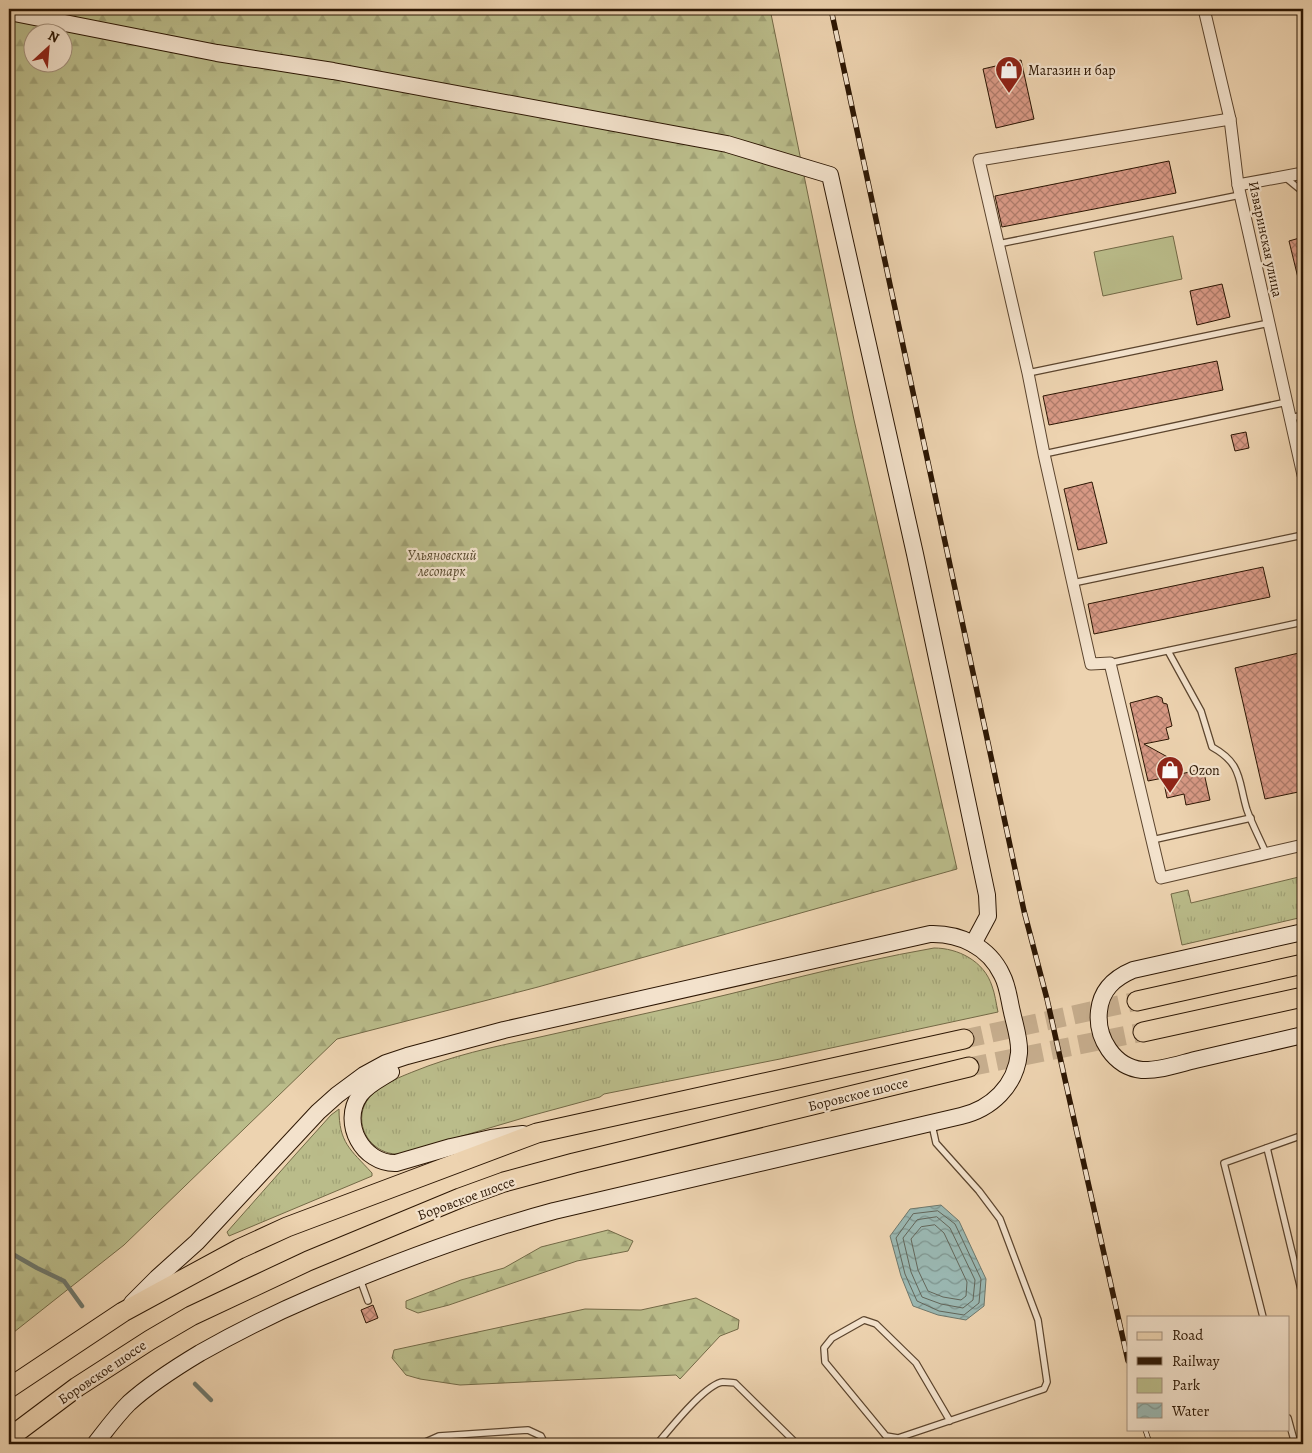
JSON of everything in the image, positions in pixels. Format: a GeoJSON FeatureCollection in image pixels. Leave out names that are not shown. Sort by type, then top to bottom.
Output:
{"type":"FeatureCollection","features":[{"type":"Feature","properties":{"kind":"main road"},"geometry":{"type":"LineString","coordinates":[[1137,1001],[1303,964]]}},
{"type":"Feature","properties":{"kind":"main road"},"geometry":{"type":"LineString","coordinates":[[1143,1032],[1303,997]]}},
{"type":"Feature","properties":{"kind":"main road"},"geometry":{"type":"LineString","coordinates":[[9,1388],[123,1312],[287,1227],[537,1133],[964,1039]]}},
{"type":"Feature","properties":{"kind":"main road","name":"Боровское шоссе"},"geometry":{"type":"LineString","coordinates":[[9,1438],[94,1376],[191,1316],[308,1261],[460,1198],[504,1182],[574,1163],[969,1067]]}},
{"type":"Feature","properties":{"kind":"street","name":"Изваринская улица"},"geometry":{"type":"LineString","coordinates":[[1204,9],[1230,119],[1239,190],[1303,475]]}},
{"type":"Feature","properties":{"kind":"street"},"geometry":{"type":"LineString","coordinates":[[9,12],[216,53],[333,71],[727,144],[830,175],[915,554],[988,895],[988,916],[973,944]]}},
{"type":"Feature","properties":{"kind":"street"},"geometry":{"type":"LineString","coordinates":[[1230,119],[979,160],[1028,372],[1044,454],[1091,664],[1110,664],[1161,878],[1303,844]]}},
{"type":"Feature","properties":{"kind":"street"},"geometry":{"type":"LineString","coordinates":[[1239,190],[1303,173]]}},
{"type":"Feature","properties":{"kind":"street"},"geometry":{"type":"LineString","coordinates":[[1303,932],[1133,970],[1115,979],[1105,990],[1098,1013],[1101,1033],[1111,1053],[1129,1067],[1144,1070],[1179,1064],[1303,1035]]}},
{"type":"Feature","properties":{"kind":"street"},"geometry":{"type":"LineString","coordinates":[[95,1444],[114,1419],[130,1403],[183,1363],[245,1328],[278,1312],[426,1251],[500,1225],[554,1211],[973,1113],[990,1104],[1004,1091],[1014,1073],[1017,1062],[1018,1042],[1002,975],[991,958],[982,949],[961,938],[942,934],[921,936],[716,984],[504,1030],[386,1063],[364,1075],[337,1095],[305,1125],[198,1242],[157,1278],[123,1312]]}},
{"type":"Feature","properties":{"kind":"street"},"geometry":{"type":"LineString","coordinates":[[428,1050],[368,1086],[357,1100],[353,1115],[353,1127],[359,1142],[372,1155],[383,1161],[396,1163],[451,1146],[491,1138],[537,1133]]}},
{"type":"Feature","properties":{"kind":"lane"},"geometry":{"type":"LineString","coordinates":[[1285,177],[1303,192]]}},
{"type":"Feature","properties":{"kind":"lane"},"geometry":{"type":"LineString","coordinates":[[998,244],[1239,190]]}},
{"type":"Feature","properties":{"kind":"lane"},"geometry":{"type":"LineString","coordinates":[[1028,372],[1269,323]]}},
{"type":"Feature","properties":{"kind":"lane"},"geometry":{"type":"LineString","coordinates":[[1044,454],[1287,402]]}},
{"type":"Feature","properties":{"kind":"lane"},"geometry":{"type":"LineString","coordinates":[[1290,418],[1303,415]]}},
{"type":"Feature","properties":{"kind":"lane"},"geometry":{"type":"LineString","coordinates":[[1073,583],[1303,535]]}},
{"type":"Feature","properties":{"kind":"lane"},"geometry":{"type":"LineString","coordinates":[[1110,664],[1303,622]]}},
{"type":"Feature","properties":{"kind":"lane"},"geometry":{"type":"LineString","coordinates":[[1168,651],[1201,711],[1212,747],[1223,753],[1238,771],[1250,818],[1266,853]]}},
{"type":"Feature","properties":{"kind":"lane"},"geometry":{"type":"LineString","coordinates":[[1152,840],[1250,818]]}},
{"type":"Feature","properties":{"kind":"lane"},"geometry":{"type":"LineString","coordinates":[[932,1123],[936,1143],[980,1191],[1000,1219],[1038,1320],[1047,1382],[1044,1389],[950,1421],[898,1438],[886,1436],[825,1362],[824,1348],[832,1338],[864,1320],[876,1324],[916,1363],[950,1421]]}},
{"type":"Feature","properties":{"kind":"lane"},"geometry":{"type":"LineString","coordinates":[[1263,1316],[1224,1163],[1303,1135]]}},
{"type":"Feature","properties":{"kind":"lane"},"geometry":{"type":"LineString","coordinates":[[1267,1148],[1303,1298]]}},
{"type":"Feature","properties":{"kind":"lane"},"geometry":{"type":"LineString","coordinates":[[359,1277],[368,1301]]}},
{"type":"Feature","properties":{"kind":"lane"},"geometry":{"type":"LineString","coordinates":[[657,1444],[710,1387],[723,1382],[735,1384],[797,1444]]}},
{"type":"Feature","properties":{"kind":"lane"},"geometry":{"type":"LineString","coordinates":[[1290,1425],[1295,1444]]}},
{"type":"Feature","properties":{"kind":"lane"},"geometry":{"type":"LineString","coordinates":[[421,1444],[439,1436],[528,1430],[540,1436],[545,1444]]}},
{"type":"Feature","properties":{"kind":"green space","name":"Ульяновский лесопарк"},"geometry":{"type":"Polygon","coordinates":[[[9,9],[770,9],[854,420],[957,869],[538,987],[337,1039],[124,1245],[9,1336],[9,9]]]}},
{"type":"Feature","properties":{"kind":"green space"},"geometry":{"type":"Polygon","coordinates":[[[1173,236],[1182,279],[1103,296],[1094,252],[1173,236]]]}},
{"type":"Feature","properties":{"kind":"green space"},"geometry":{"type":"Polygon","coordinates":[[[1303,876],[1303,917],[1182,945],[1171,894],[1188,890],[1191,903],[1303,876]]]}},
{"type":"Feature","properties":{"kind":"green space"},"geometry":{"type":"Polygon","coordinates":[[[934,948],[961,953],[983,970],[992,986],[998,1012],[780,1059],[604,1094],[600,1097],[401,1154],[385,1152],[378,1148],[367,1137],[364,1130],[362,1114],[364,1106],[369,1098],[382,1086],[458,1056],[831,969],[934,948]]]}},
{"type":"Feature","properties":{"kind":"green space"},"geometry":{"type":"Polygon","coordinates":[[[339,1109],[341,1130],[347,1145],[372,1173],[372,1176],[229,1236],[227,1232],[331,1115],[339,1109]]]}},
{"type":"Feature","properties":{"kind":"green space"},"geometry":{"type":"Polygon","coordinates":[[[608,1230],[633,1241],[628,1251],[577,1261],[449,1305],[418,1313],[406,1308],[406,1301],[461,1280],[504,1268],[541,1247],[608,1230]]]}},
{"type":"Feature","properties":{"kind":"green space"},"geometry":{"type":"Polygon","coordinates":[[[696,1298],[739,1320],[738,1329],[720,1336],[680,1379],[676,1375],[460,1385],[406,1375],[392,1358],[394,1350],[585,1309],[641,1310],[696,1298]]]}},
{"type":"Feature","properties":{"kind":"water"},"geometry":{"type":"Polygon","coordinates":[[[941,1205],[959,1221],[986,1279],[984,1306],[966,1320],[938,1315],[913,1306],[901,1276],[890,1236],[910,1209],[941,1205]]]}},
{"type":"Feature","properties":{"kind":"building","name":"Магазин и бар"},"geometry":{"type":"Polygon","coordinates":[[[1021,60],[1034,119],[996,128],[983,69],[1021,60]]]}},
{"type":"Feature","properties":{"kind":"building"},"geometry":{"type":"Polygon","coordinates":[[[1169,161],[1176,193],[1002,227],[995,196],[1169,161]]]}},
{"type":"Feature","properties":{"kind":"building"},"geometry":{"type":"Polygon","coordinates":[[[1303,237],[1303,281],[1299,282],[1289,241],[1303,237]]]}},
{"type":"Feature","properties":{"kind":"building"},"geometry":{"type":"Polygon","coordinates":[[[1222,284],[1230,317],[1197,325],[1190,291],[1222,284]]]}},
{"type":"Feature","properties":{"kind":"building"},"geometry":{"type":"Polygon","coordinates":[[[1217,361],[1223,390],[1049,425],[1043,396],[1217,361]]]}},
{"type":"Feature","properties":{"kind":"building"},"geometry":{"type":"Polygon","coordinates":[[[1246,432],[1249,448],[1235,451],[1231,435],[1246,432]]]}},
{"type":"Feature","properties":{"kind":"building"},"geometry":{"type":"Polygon","coordinates":[[[1092,482],[1107,543],[1078,550],[1064,489],[1092,482]]]}},
{"type":"Feature","properties":{"kind":"building"},"geometry":{"type":"Polygon","coordinates":[[[1263,567],[1270,597],[1094,634],[1088,604],[1263,567]]]}},
{"type":"Feature","properties":{"kind":"building"},"geometry":{"type":"Polygon","coordinates":[[[1303,652],[1303,791],[1265,799],[1235,668],[1303,652]]]}},
{"type":"Feature","properties":{"kind":"building"},"geometry":{"type":"Polygon","coordinates":[[[1157,696],[1162,698],[1163,703],[1167,704],[1172,726],[1166,728],[1169,739],[1144,744],[1173,760],[1177,775],[1197,770],[1204,773],[1210,800],[1186,805],[1184,794],[1167,798],[1163,778],[1148,781],[1130,703],[1157,696]]]}},
{"type":"Feature","properties":{"kind":"building"},"geometry":{"type":"Polygon","coordinates":[[[373,1305],[378,1318],[366,1323],[361,1310],[373,1305]]]}},
{"type":"Feature","properties":{"kind":"waterway"},"geometry":{"type":"LineString","coordinates":[[9,1252],[64,1281],[82,1306]]}},
{"type":"Feature","properties":{"kind":"waterway"},"geometry":{"type":"LineString","coordinates":[[195,1384],[211,1400]]}},
{"type":"Feature","properties":{"kind":"tunnel"},"geometry":{"type":"LineString","coordinates":[[964,1039],[1137,1001]]}},
{"type":"Feature","properties":{"kind":"tunnel"},"geometry":{"type":"LineString","coordinates":[[969,1067],[1143,1032]]}},
{"type":"Feature","properties":{"kind":"railway"},"geometry":{"type":"LineString","coordinates":[[831,9],[1024,911],[1047,999],[1127,1357]]}},
{"type":"Feature","properties":{"kind":"railway"},"geometry":{"type":"LineString","coordinates":[[1145,1430],[1150,1444]]}},
{"type":"Feature","properties":{"kind":"place","name":"Магазин и бар"},"geometry":{"type":"Point","coordinates":[1009,94]}},
{"type":"Feature","properties":{"kind":"place","name":"Ozon"},"geometry":{"type":"Point","coordinates":[1170,794]}}]}
